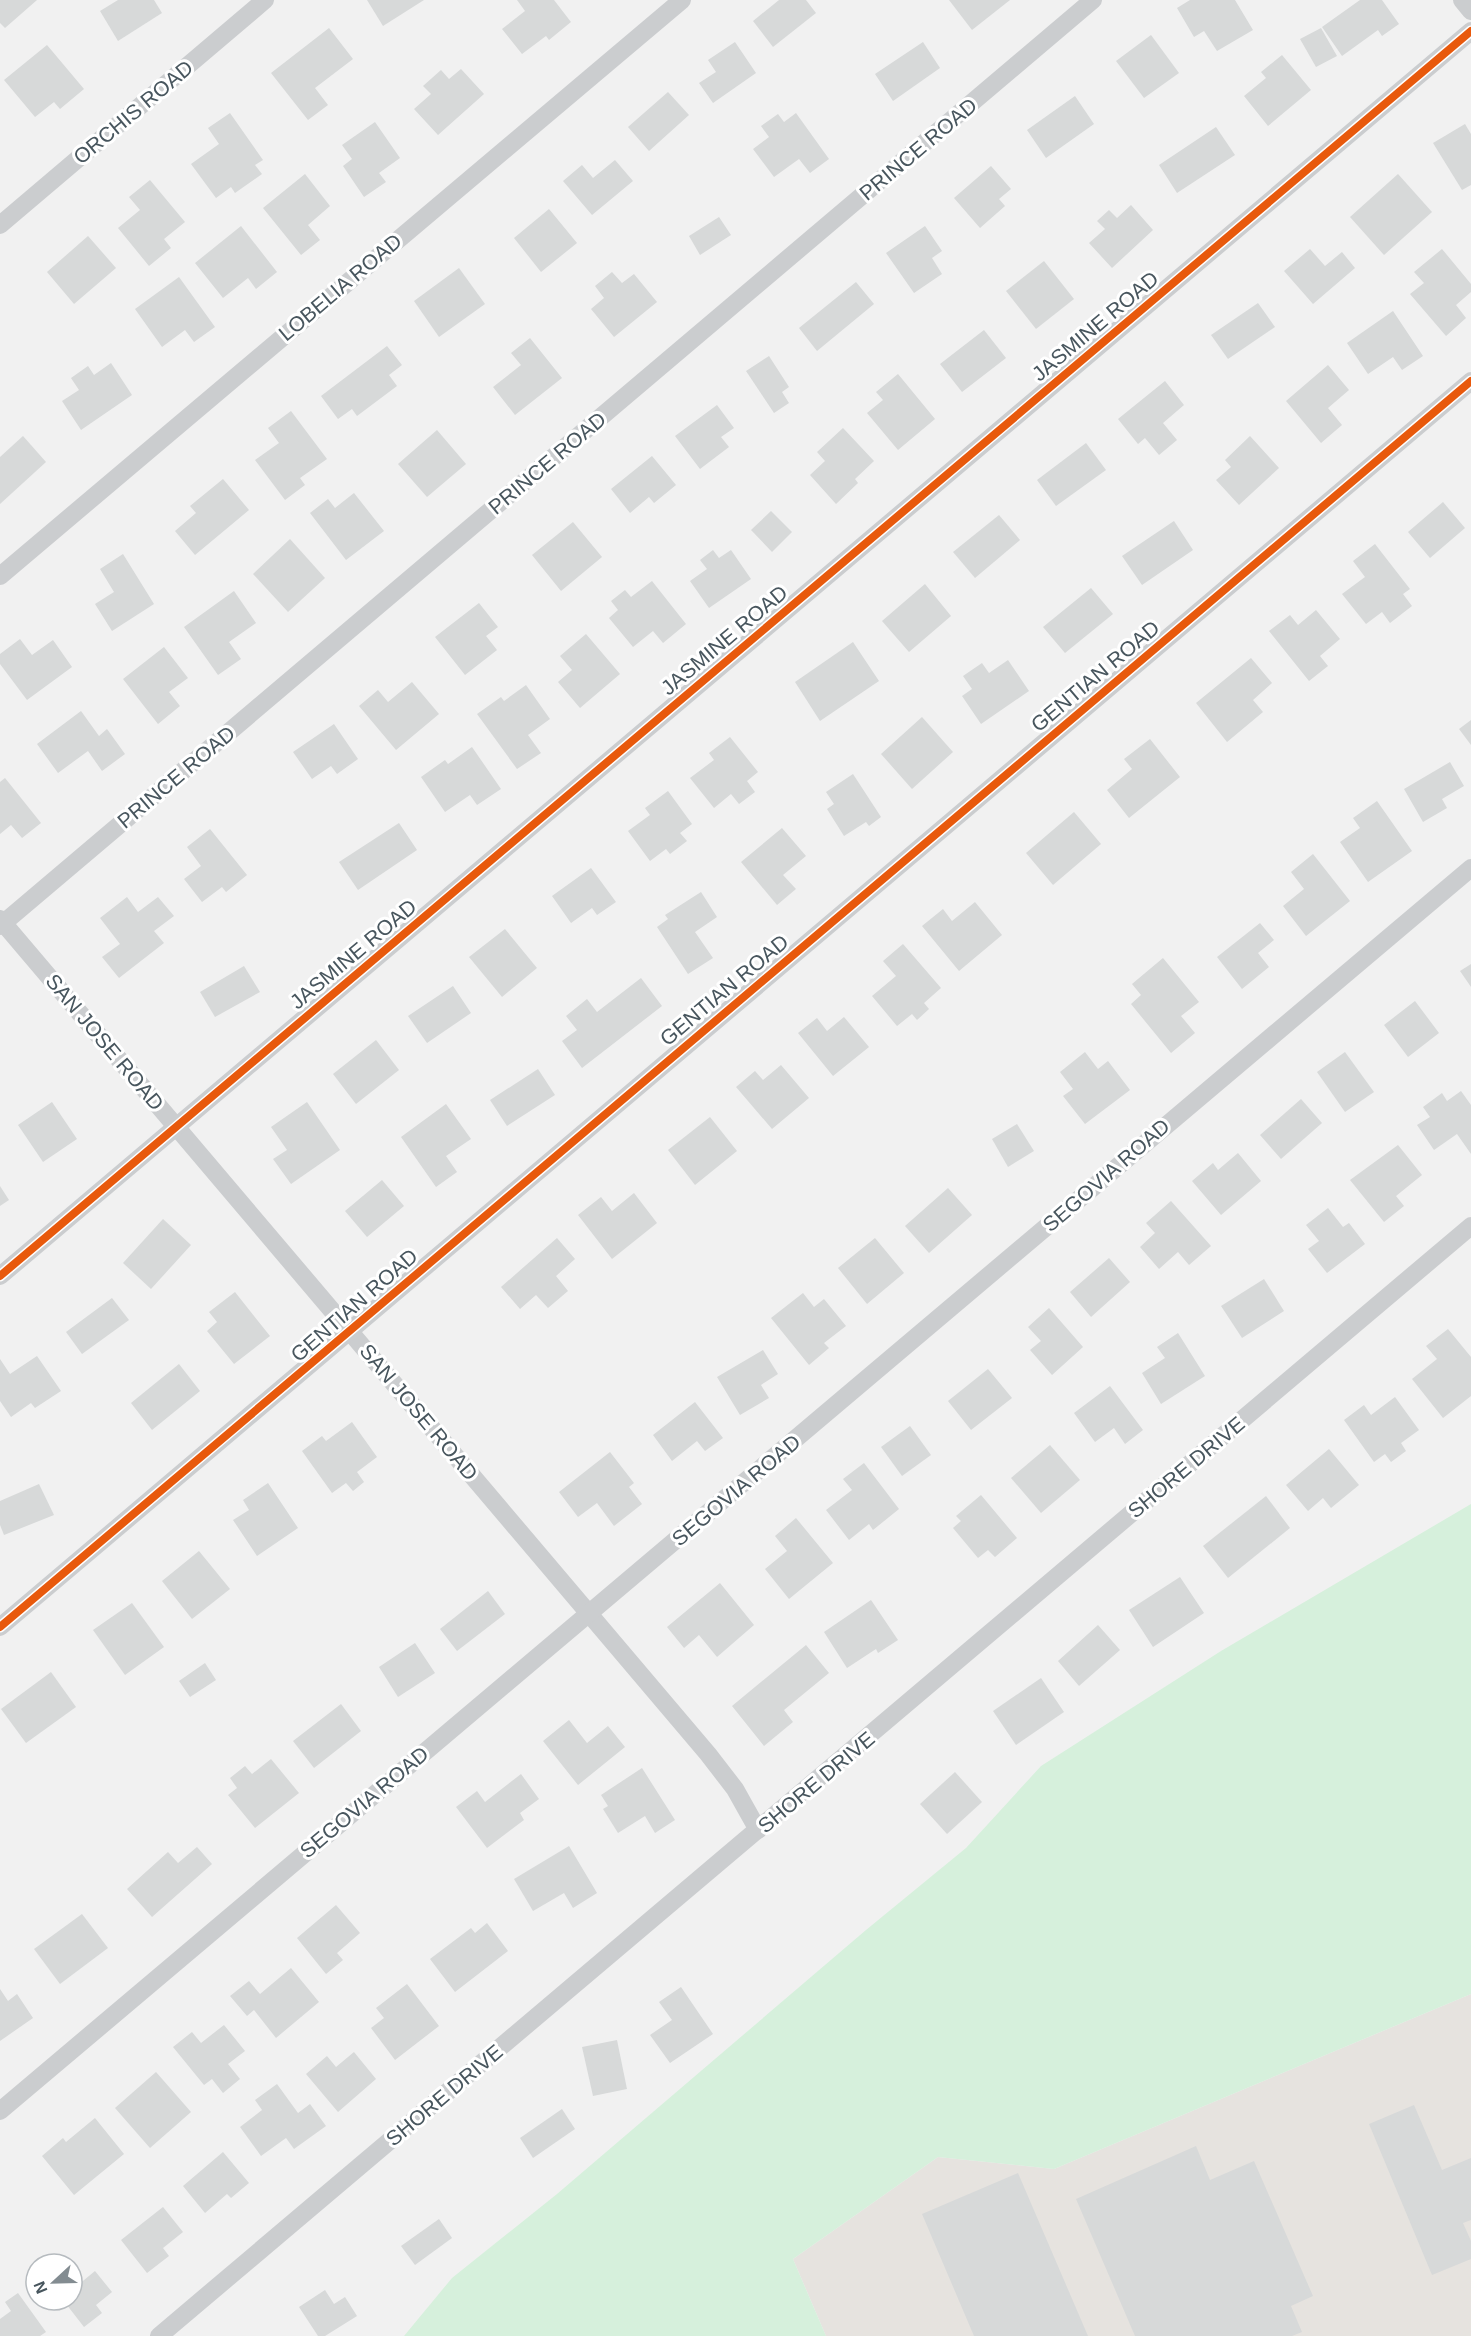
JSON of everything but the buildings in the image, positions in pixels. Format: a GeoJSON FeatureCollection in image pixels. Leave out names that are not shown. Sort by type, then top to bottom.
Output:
{"type":"FeatureCollection","features":[{"type":"Feature","properties":{"kind":"street","name":"ORCHIS ROAD"},"geometry":{"type":"LineString","coordinates":[[0,225],[265,0]]}},
{"type":"Feature","properties":{"kind":"street","name":"LOBELIA ROAD"},"geometry":{"type":"LineString","coordinates":[[0,576],[681,0]]}},
{"type":"Feature","properties":{"kind":"street","name":"PRINCE ROAD"},"geometry":{"type":"LineString","coordinates":[[1,922],[1094,0]]}},
{"type":"Feature","properties":{"kind":"street"},"geometry":{"type":"LineString","coordinates":[[1462,0],[1471,11]]}},
{"type":"Feature","properties":{"kind":"street","name":"JASMINE ROAD"},"geometry":{"type":"LineString","coordinates":[[0,1276],[1471,31]]}},
{"type":"Feature","properties":{"kind":"street","name":"GENTIAN ROAD"},"geometry":{"type":"LineString","coordinates":[[0,1627],[1471,381]]}},
{"type":"Feature","properties":{"kind":"street","name":"SEGOVIA ROAD"},"geometry":{"type":"LineString","coordinates":[[0,2111],[1471,868]]}},
{"type":"Feature","properties":{"kind":"street","name":"SAN JOSE ROAD"},"geometry":{"type":"LineString","coordinates":[[1,922],[708,1754],[735,1789],[758,1830]]}},
{"type":"Feature","properties":{"kind":"street","name":"SHORE DRIVE"},"geometry":{"type":"LineString","coordinates":[[159,2336],[1471,1226]]}},
{"type":"Feature","properties":{"kind":"shaded area"},"geometry":{"type":"Polygon","coordinates":[[[1471,1994],[1471,2336],[826,2336],[793,2259],[938,2157],[1054,2169],[1471,1994]]]}},
{"type":"Feature","properties":{"kind":"green space"},"geometry":{"type":"Polygon","coordinates":[[[1471,1504],[1471,1994],[1054,2169],[938,2157],[793,2259],[826,2336],[404,2336],[452,2278],[557,2194],[866,1930],[966,1848],[1041,1766],[1221,1651],[1471,1504]]]}},
{"type":"Feature","properties":{"kind":"cycle path"},"geometry":{"type":"LineString","coordinates":[[0,1276],[1471,31]]}},
{"type":"Feature","properties":{"kind":"cycle path"},"geometry":{"type":"LineString","coordinates":[[0,1627],[1471,381]]}}]}
